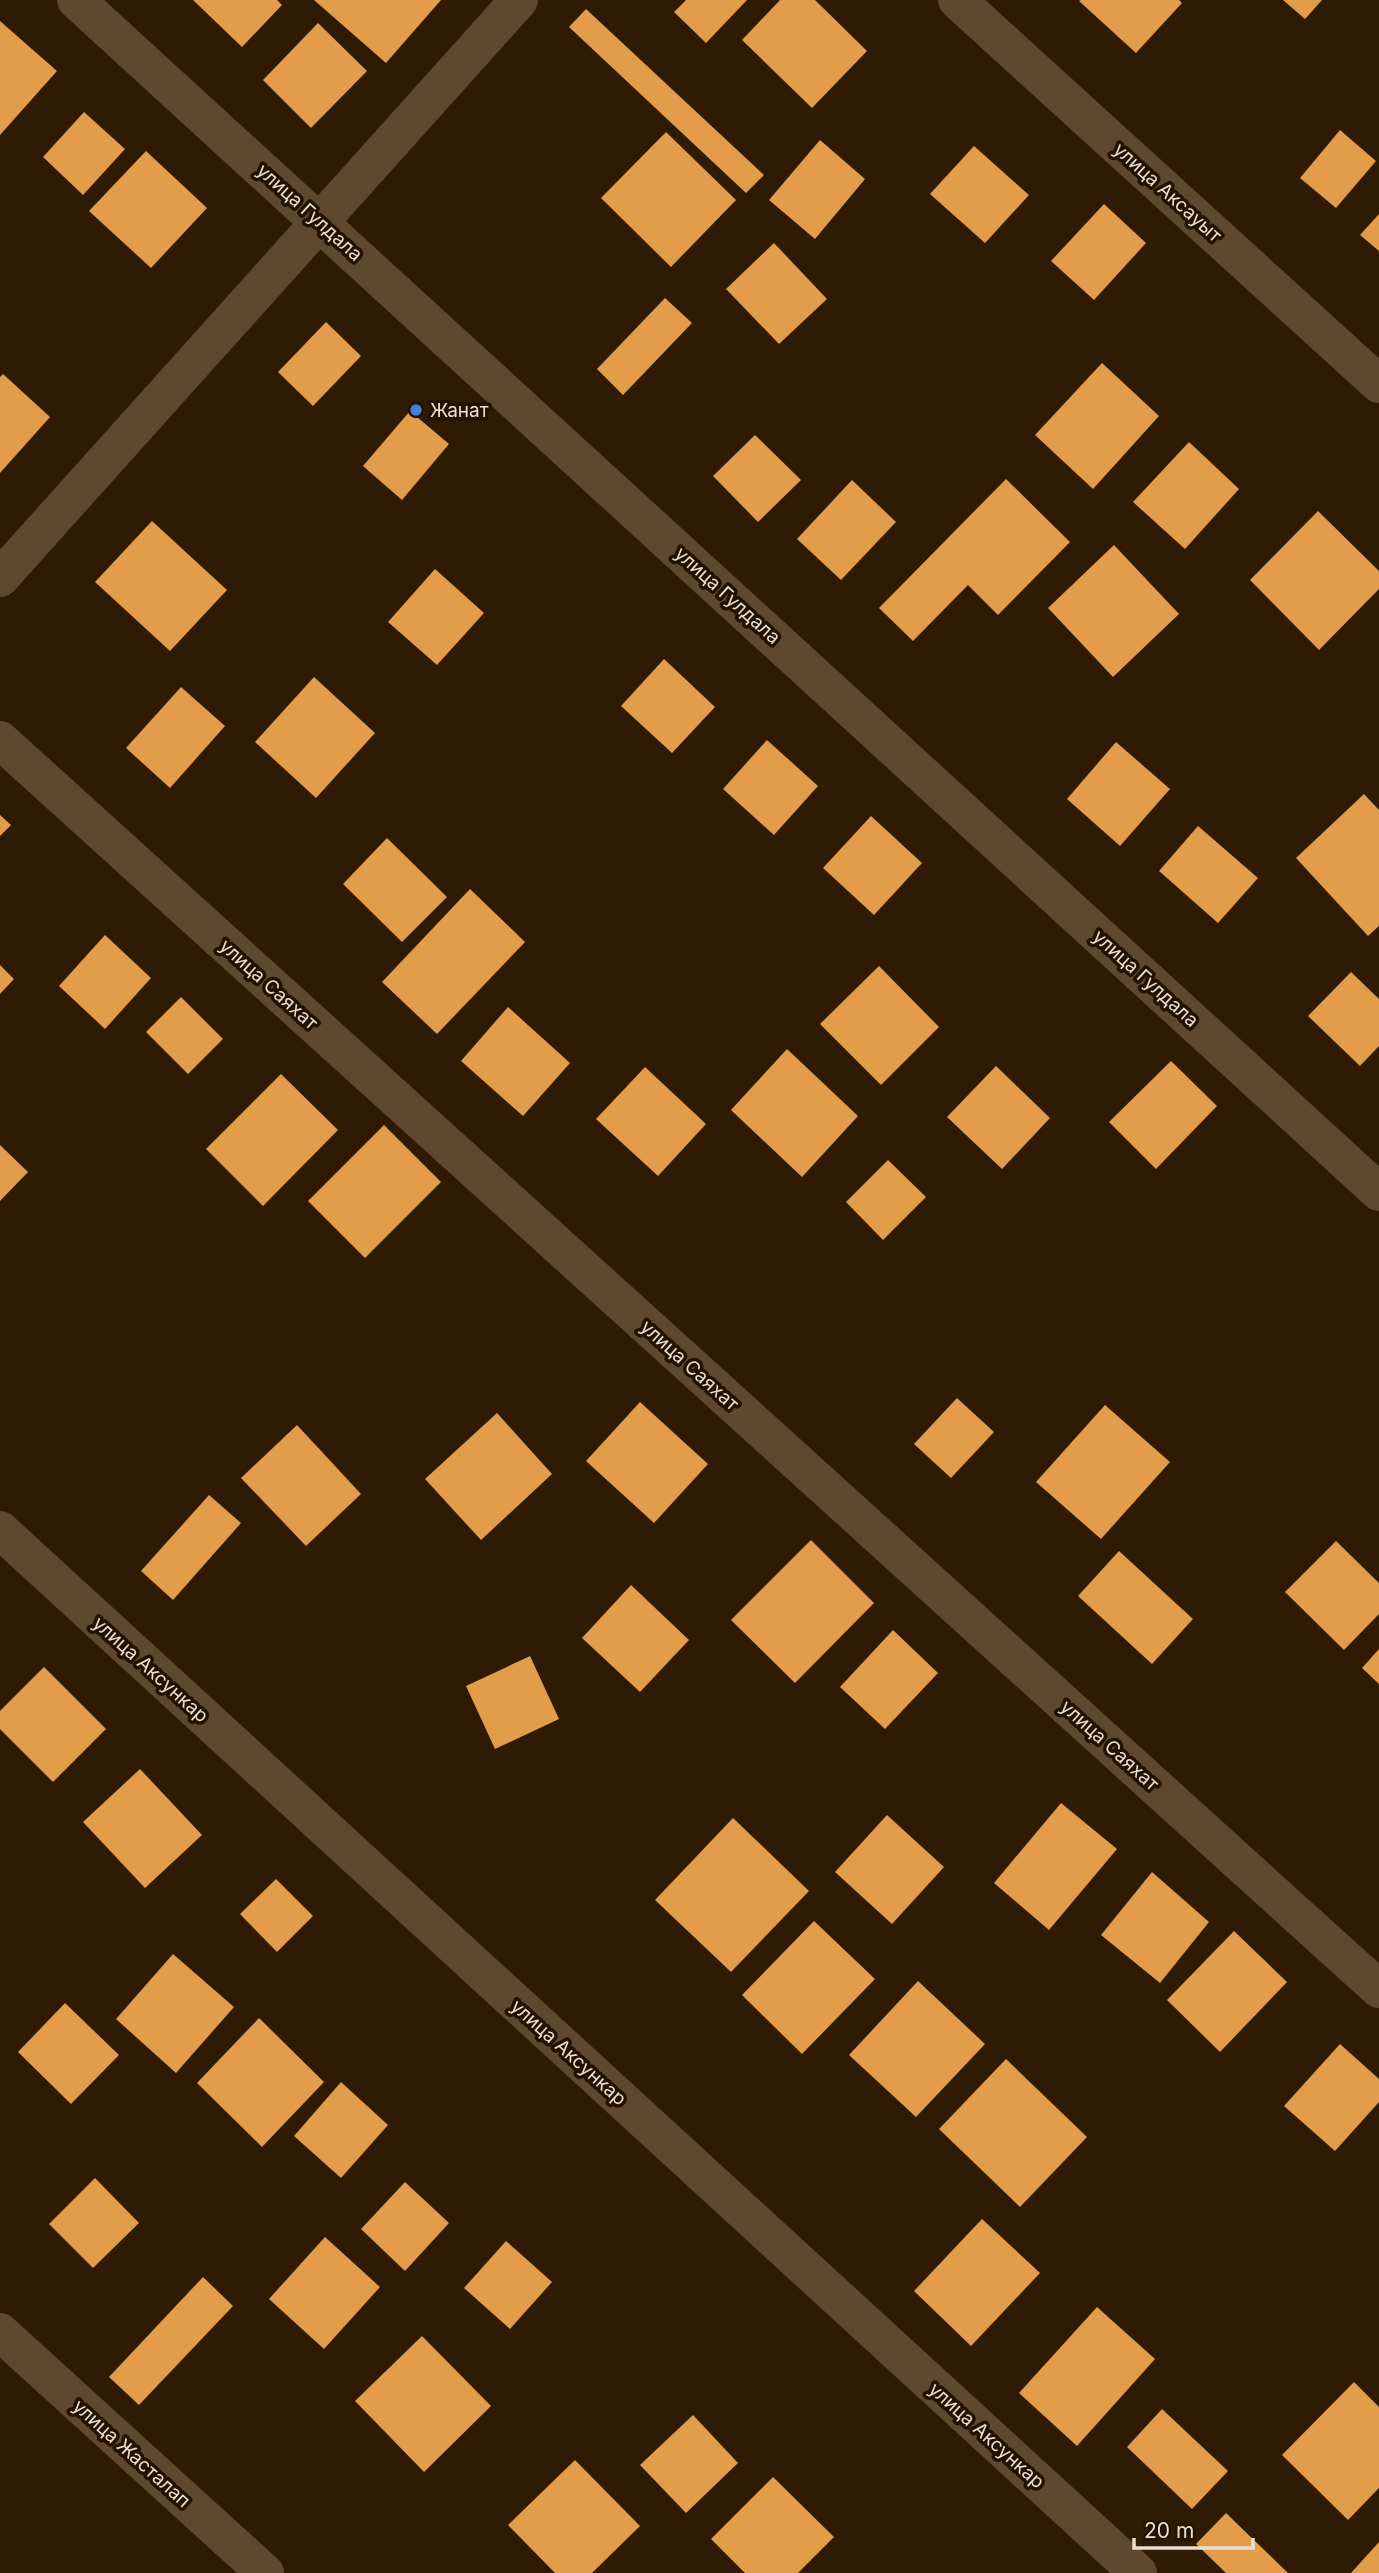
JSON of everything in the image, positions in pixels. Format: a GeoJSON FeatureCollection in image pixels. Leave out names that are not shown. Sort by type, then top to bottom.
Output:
{"type":"FeatureCollection","features":[{"type":"Feature","properties":{"kind":"street","name":"улица Гулдала"},"geometry":{"type":"LineString","coordinates":[[76,0],[1379,1192]]}},
{"type":"Feature","properties":{"kind":"street"},"geometry":{"type":"LineString","coordinates":[[0,578],[519,0]]}},
{"type":"Feature","properties":{"kind":"street","name":"улица Аксауыт"},"geometry":{"type":"LineString","coordinates":[[957,0],[1379,384]]}},
{"type":"Feature","properties":{"kind":"street","name":"улица Саяхат"},"geometry":{"type":"LineString","coordinates":[[0,740],[1379,1989]]}},
{"type":"Feature","properties":{"kind":"street","name":"улица Аксункар"},"geometry":{"type":"LineString","coordinates":[[0,1530],[1138,2573]]}},
{"type":"Feature","properties":{"kind":"street","name":"улица Жасталап"},"geometry":{"type":"LineString","coordinates":[[0,2332],[265,2573]]}},
{"type":"Feature","properties":{"kind":"building"},"geometry":{"type":"Polygon","coordinates":[[[193,0],[277,0],[282,5],[242,47],[193,0]]]}},
{"type":"Feature","properties":{"kind":"building"},"geometry":{"type":"Polygon","coordinates":[[[314,0],[441,0],[386,63],[314,0]]]}},
{"type":"Feature","properties":{"kind":"building"},"geometry":{"type":"Polygon","coordinates":[[[686,0],[747,0],[706,43],[674,12],[686,0]]]}},
{"type":"Feature","properties":{"kind":"building"},"geometry":{"type":"Polygon","coordinates":[[[780,0],[815,0],[867,51],[812,108],[742,40],[780,0]]]}},
{"type":"Feature","properties":{"kind":"building"},"geometry":{"type":"Polygon","coordinates":[[[1179,0],[1182,3],[1136,53],[1079,1],[1179,0]]]}},
{"type":"Feature","properties":{"kind":"building"},"geometry":{"type":"Polygon","coordinates":[[[1283,0],[1322,0],[1305,19],[1283,0]]]}},
{"type":"Feature","properties":{"kind":"building"},"geometry":{"type":"Polygon","coordinates":[[[586,9],[764,175],[746,193],[569,27],[586,9]]]}},
{"type":"Feature","properties":{"kind":"building"},"geometry":{"type":"Polygon","coordinates":[[[0,21],[57,71],[0,135],[0,21]]]}},
{"type":"Feature","properties":{"kind":"building"},"geometry":{"type":"Polygon","coordinates":[[[318,23],[367,71],[311,128],[263,80],[318,23]]]}},
{"type":"Feature","properties":{"kind":"building"},"geometry":{"type":"Polygon","coordinates":[[[84,112],[125,149],[83,195],[43,157],[84,112]]]}},
{"type":"Feature","properties":{"kind":"building"},"geometry":{"type":"Polygon","coordinates":[[[1340,130],[1376,161],[1336,208],[1300,178],[1340,130]]]}},
{"type":"Feature","properties":{"kind":"building"},"geometry":{"type":"Polygon","coordinates":[[[666,132],[736,200],[671,267],[601,198],[666,132]]]}},
{"type":"Feature","properties":{"kind":"building"},"geometry":{"type":"Polygon","coordinates":[[[820,140],[865,179],[815,239],[769,200],[820,140]]]}},
{"type":"Feature","properties":{"kind":"building"},"geometry":{"type":"Polygon","coordinates":[[[974,146],[1029,195],[985,243],[930,194],[974,146]]]}},
{"type":"Feature","properties":{"kind":"building"},"geometry":{"type":"Polygon","coordinates":[[[146,151],[207,208],[151,268],[89,211],[146,151]]]}},
{"type":"Feature","properties":{"kind":"building"},"geometry":{"type":"Polygon","coordinates":[[[1104,204],[1146,243],[1094,300],[1051,261],[1104,204]]]}},
{"type":"Feature","properties":{"kind":"building"},"geometry":{"type":"Polygon","coordinates":[[[1379,214],[1379,251],[1360,235],[1379,214]]]}},
{"type":"Feature","properties":{"kind":"building"},"geometry":{"type":"Polygon","coordinates":[[[774,243],[827,299],[779,344],[726,289],[774,243]]]}},
{"type":"Feature","properties":{"kind":"building"},"geometry":{"type":"Polygon","coordinates":[[[665,298],[692,323],[623,395],[597,369],[665,298]]]}},
{"type":"Feature","properties":{"kind":"building"},"geometry":{"type":"Polygon","coordinates":[[[326,322],[361,356],[313,406],[278,372],[326,322]]]}},
{"type":"Feature","properties":{"kind":"building"},"geometry":{"type":"Polygon","coordinates":[[[1102,363],[1159,416],[1093,489],[1035,435],[1102,363]]]}},
{"type":"Feature","properties":{"kind":"building"},"geometry":{"type":"Polygon","coordinates":[[[3,374],[50,417],[0,473],[0,377],[3,374]]]}},
{"type":"Feature","properties":{"kind":"building"},"geometry":{"type":"Polygon","coordinates":[[[410,411],[449,444],[402,500],[363,466],[410,411]]]}},
{"type":"Feature","properties":{"kind":"building"},"geometry":{"type":"Polygon","coordinates":[[[755,435],[801,480],[758,522],[713,476],[755,435]]]}},
{"type":"Feature","properties":{"kind":"building"},"geometry":{"type":"Polygon","coordinates":[[[1189,442],[1239,489],[1185,549],[1133,502],[1189,442]]]}},
{"type":"Feature","properties":{"kind":"building"},"geometry":{"type":"Polygon","coordinates":[[[1006,479],[1070,542],[998,615],[968,585],[913,641],[879,608],[1006,479]]]}},
{"type":"Feature","properties":{"kind":"building"},"geometry":{"type":"Polygon","coordinates":[[[852,480],[896,522],[841,580],[797,539],[852,480]]]}},
{"type":"Feature","properties":{"kind":"building"},"geometry":{"type":"Polygon","coordinates":[[[1318,511],[1379,571],[1379,589],[1319,650],[1250,580],[1318,511]]]}},
{"type":"Feature","properties":{"kind":"building"},"geometry":{"type":"Polygon","coordinates":[[[152,521],[227,590],[170,651],[95,582],[152,521]]]}},
{"type":"Feature","properties":{"kind":"building"},"geometry":{"type":"Polygon","coordinates":[[[1114,545],[1179,614],[1113,677],[1048,608],[1114,545]]]}},
{"type":"Feature","properties":{"kind":"building"},"geometry":{"type":"Polygon","coordinates":[[[435,569],[484,613],[437,665],[388,622],[435,569]]]}},
{"type":"Feature","properties":{"kind":"building"},"geometry":{"type":"Polygon","coordinates":[[[664,659],[715,707],[672,753],[621,706],[664,659]]]}},
{"type":"Feature","properties":{"kind":"building"},"geometry":{"type":"Polygon","coordinates":[[[314,677],[375,733],[316,798],[255,742],[314,677]]]}},
{"type":"Feature","properties":{"kind":"building"},"geometry":{"type":"Polygon","coordinates":[[[181,687],[225,726],[170,788],[126,748],[181,687]]]}},
{"type":"Feature","properties":{"kind":"building"},"geometry":{"type":"Polygon","coordinates":[[[767,740],[818,786],[774,835],[723,789],[767,740]]]}},
{"type":"Feature","properties":{"kind":"building"},"geometry":{"type":"Polygon","coordinates":[[[1116,742],[1170,789],[1120,846],[1067,799],[1116,742]]]}},
{"type":"Feature","properties":{"kind":"building"},"geometry":{"type":"Polygon","coordinates":[[[1364,794],[1379,810],[1379,926],[1368,936],[1296,858],[1364,794]]]}},
{"type":"Feature","properties":{"kind":"building"},"geometry":{"type":"Polygon","coordinates":[[[0,815],[11,825],[0,836],[0,815]]]}},
{"type":"Feature","properties":{"kind":"building"},"geometry":{"type":"Polygon","coordinates":[[[871,816],[922,863],[874,915],[823,868],[871,816]]]}},
{"type":"Feature","properties":{"kind":"building"},"geometry":{"type":"Polygon","coordinates":[[[1198,826],[1258,878],[1218,923],[1159,871],[1198,826]]]}},
{"type":"Feature","properties":{"kind":"building"},"geometry":{"type":"Polygon","coordinates":[[[387,838],[447,897],[402,942],[343,884],[387,838]]]}},
{"type":"Feature","properties":{"kind":"building"},"geometry":{"type":"Polygon","coordinates":[[[470,889],[525,942],[437,1034],[382,982],[470,889]]]}},
{"type":"Feature","properties":{"kind":"building"},"geometry":{"type":"Polygon","coordinates":[[[105,935],[151,978],[105,1029],[59,986],[105,935]]]}},
{"type":"Feature","properties":{"kind":"building"},"geometry":{"type":"Polygon","coordinates":[[[0,965],[14,979],[0,994],[0,965]]]}},
{"type":"Feature","properties":{"kind":"building"},"geometry":{"type":"Polygon","coordinates":[[[879,966],[939,1027],[881,1085],[820,1024],[879,966]]]}},
{"type":"Feature","properties":{"kind":"building"},"geometry":{"type":"Polygon","coordinates":[[[1351,972],[1379,999],[1379,1046],[1360,1066],[1308,1016],[1351,972]]]}},
{"type":"Feature","properties":{"kind":"building"},"geometry":{"type":"Polygon","coordinates":[[[181,997],[223,1039],[188,1074],[146,1032],[181,997]]]}},
{"type":"Feature","properties":{"kind":"building"},"geometry":{"type":"Polygon","coordinates":[[[508,1007],[570,1063],[523,1116],[461,1061],[508,1007]]]}},
{"type":"Feature","properties":{"kind":"building"},"geometry":{"type":"Polygon","coordinates":[[[787,1049],[858,1116],[802,1177],[731,1110],[787,1049]]]}},
{"type":"Feature","properties":{"kind":"building"},"geometry":{"type":"Polygon","coordinates":[[[1171,1061],[1217,1106],[1156,1169],[1109,1122],[1171,1061]]]}},
{"type":"Feature","properties":{"kind":"building"},"geometry":{"type":"Polygon","coordinates":[[[996,1066],[1050,1118],[1002,1169],[947,1117],[996,1066]]]}},
{"type":"Feature","properties":{"kind":"building"},"geometry":{"type":"Polygon","coordinates":[[[645,1067],[706,1124],[658,1176],[596,1119],[645,1067]]]}},
{"type":"Feature","properties":{"kind":"building"},"geometry":{"type":"Polygon","coordinates":[[[281,1074],[338,1130],[263,1206],[206,1149],[281,1074]]]}},
{"type":"Feature","properties":{"kind":"building"},"geometry":{"type":"Polygon","coordinates":[[[384,1125],[441,1182],[365,1258],[308,1201],[384,1125]]]}},
{"type":"Feature","properties":{"kind":"building"},"geometry":{"type":"Polygon","coordinates":[[[0,1145],[28,1172],[0,1201],[0,1145]]]}},
{"type":"Feature","properties":{"kind":"building"},"geometry":{"type":"Polygon","coordinates":[[[888,1160],[926,1197],[883,1240],[846,1202],[888,1160]]]}},
{"type":"Feature","properties":{"kind":"building"},"geometry":{"type":"Polygon","coordinates":[[[957,1398],[994,1432],[951,1478],[914,1444],[957,1398]]]}},
{"type":"Feature","properties":{"kind":"building"},"geometry":{"type":"Polygon","coordinates":[[[640,1402],[708,1464],[654,1523],[586,1461],[640,1402]]]}},
{"type":"Feature","properties":{"kind":"building"},"geometry":{"type":"Polygon","coordinates":[[[1105,1405],[1170,1462],[1101,1539],[1036,1482],[1105,1405]]]}},
{"type":"Feature","properties":{"kind":"building"},"geometry":{"type":"Polygon","coordinates":[[[497,1413],[552,1474],[481,1540],[425,1479],[497,1413]]]}},
{"type":"Feature","properties":{"kind":"building"},"geometry":{"type":"Polygon","coordinates":[[[297,1425],[361,1494],[306,1546],[241,1478],[297,1425]]]}},
{"type":"Feature","properties":{"kind":"building"},"geometry":{"type":"Polygon","coordinates":[[[209,1495],[241,1523],[173,1600],[141,1571],[209,1495]]]}},
{"type":"Feature","properties":{"kind":"building"},"geometry":{"type":"Polygon","coordinates":[[[811,1540],[874,1603],[795,1683],[731,1620],[811,1540]]]}},
{"type":"Feature","properties":{"kind":"building"},"geometry":{"type":"Polygon","coordinates":[[[1336,1541],[1379,1583],[1379,1614],[1344,1650],[1285,1592],[1336,1541]]]}},
{"type":"Feature","properties":{"kind":"building"},"geometry":{"type":"Polygon","coordinates":[[[1119,1551],[1193,1619],[1152,1664],[1078,1596],[1119,1551]]]}},
{"type":"Feature","properties":{"kind":"building"},"geometry":{"type":"Polygon","coordinates":[[[631,1585],[689,1640],[640,1692],[582,1638],[631,1585]]]}},
{"type":"Feature","properties":{"kind":"building"},"geometry":{"type":"Polygon","coordinates":[[[893,1630],[938,1673],[885,1729],[840,1687],[893,1630]]]}},
{"type":"Feature","properties":{"kind":"building"},"geometry":{"type":"Polygon","coordinates":[[[1379,1649],[1379,1684],[1362,1668],[1379,1649]]]}},
{"type":"Feature","properties":{"kind":"building"},"geometry":{"type":"Polygon","coordinates":[[[530,1656],[559,1719],[495,1749],[466,1686],[530,1656]]]}},
{"type":"Feature","properties":{"kind":"building"},"geometry":{"type":"Polygon","coordinates":[[[44,1667],[106,1729],[53,1782],[0,1729],[0,1711],[44,1667]]]}},
{"type":"Feature","properties":{"kind":"building"},"geometry":{"type":"Polygon","coordinates":[[[140,1769],[202,1835],[145,1888],[83,1822],[140,1769]]]}},
{"type":"Feature","properties":{"kind":"building"},"geometry":{"type":"Polygon","coordinates":[[[1061,1803],[1117,1849],[1049,1930],[994,1883],[1061,1803]]]}},
{"type":"Feature","properties":{"kind":"building"},"geometry":{"type":"Polygon","coordinates":[[[887,1815],[944,1867],[892,1924],[835,1872],[887,1815]]]}},
{"type":"Feature","properties":{"kind":"building"},"geometry":{"type":"Polygon","coordinates":[[[733,1818],[809,1891],[731,1972],[655,1900],[733,1818]]]}},
{"type":"Feature","properties":{"kind":"building"},"geometry":{"type":"Polygon","coordinates":[[[1152,1872],[1209,1922],[1160,1983],[1101,1935],[1152,1872]]]}},
{"type":"Feature","properties":{"kind":"building"},"geometry":{"type":"Polygon","coordinates":[[[276,1879],[313,1916],[277,1952],[240,1914],[276,1879]]]}},
{"type":"Feature","properties":{"kind":"building"},"geometry":{"type":"Polygon","coordinates":[[[814,1921],[875,1979],[802,2054],[742,1995],[814,1921]]]}},
{"type":"Feature","properties":{"kind":"building"},"geometry":{"type":"Polygon","coordinates":[[[1234,1931],[1287,1982],[1220,2052],[1167,2000],[1234,1931]]]}},
{"type":"Feature","properties":{"kind":"building"},"geometry":{"type":"Polygon","coordinates":[[[173,1954],[234,2007],[176,2073],[116,2019],[173,1954]]]}},
{"type":"Feature","properties":{"kind":"building"},"geometry":{"type":"Polygon","coordinates":[[[918,1981],[985,2044],[916,2117],[849,2055],[918,1981]]]}},
{"type":"Feature","properties":{"kind":"building"},"geometry":{"type":"Polygon","coordinates":[[[65,2003],[119,2055],[71,2104],[18,2052],[65,2003]]]}},
{"type":"Feature","properties":{"kind":"building"},"geometry":{"type":"Polygon","coordinates":[[[259,2018],[324,2082],[262,2147],[197,2083],[259,2018]]]}},
{"type":"Feature","properties":{"kind":"building"},"geometry":{"type":"Polygon","coordinates":[[[1340,2044],[1379,2079],[1379,2102],[1335,2151],[1284,2106],[1340,2044]]]}},
{"type":"Feature","properties":{"kind":"building"},"geometry":{"type":"Polygon","coordinates":[[[1006,2059],[1087,2137],[1020,2207],[939,2129],[1006,2059]]]}},
{"type":"Feature","properties":{"kind":"building"},"geometry":{"type":"Polygon","coordinates":[[[341,2082],[388,2125],[341,2178],[294,2136],[341,2082]]]}},
{"type":"Feature","properties":{"kind":"building"},"geometry":{"type":"Polygon","coordinates":[[[95,2178],[139,2223],[93,2268],[49,2224],[95,2178]]]}},
{"type":"Feature","properties":{"kind":"building"},"geometry":{"type":"Polygon","coordinates":[[[405,2182],[449,2223],[405,2271],[361,2229],[405,2182]]]}},
{"type":"Feature","properties":{"kind":"building"},"geometry":{"type":"Polygon","coordinates":[[[982,2219],[1040,2273],[971,2346],[914,2291],[982,2219]]]}},
{"type":"Feature","properties":{"kind":"building"},"geometry":{"type":"Polygon","coordinates":[[[325,2237],[380,2287],[324,2349],[269,2299],[325,2237]]]}},
{"type":"Feature","properties":{"kind":"building"},"geometry":{"type":"Polygon","coordinates":[[[506,2241],[552,2282],[510,2329],[464,2288],[506,2241]]]}},
{"type":"Feature","properties":{"kind":"building"},"geometry":{"type":"Polygon","coordinates":[[[203,2277],[233,2306],[139,2405],[109,2377],[203,2277]]]}},
{"type":"Feature","properties":{"kind":"building"},"geometry":{"type":"Polygon","coordinates":[[[1097,2307],[1155,2359],[1077,2446],[1019,2393],[1097,2307]]]}},
{"type":"Feature","properties":{"kind":"building"},"geometry":{"type":"Polygon","coordinates":[[[422,2336],[491,2406],[424,2472],[355,2401],[422,2336]]]}},
{"type":"Feature","properties":{"kind":"building"},"geometry":{"type":"Polygon","coordinates":[[[1354,2382],[1379,2407],[1379,2488],[1348,2520],[1282,2455],[1354,2382]]]}},
{"type":"Feature","properties":{"kind":"building"},"geometry":{"type":"Polygon","coordinates":[[[1162,2409],[1228,2471],[1192,2509],[1127,2447],[1162,2409]]]}},
{"type":"Feature","properties":{"kind":"building"},"geometry":{"type":"Polygon","coordinates":[[[693,2415],[738,2463],[686,2513],[640,2465],[693,2415]]]}},
{"type":"Feature","properties":{"kind":"building"},"geometry":{"type":"Polygon","coordinates":[[[575,2460],[640,2526],[592,2573],[555,2573],[508,2525],[575,2460]]]}},
{"type":"Feature","properties":{"kind":"building"},"geometry":{"type":"Polygon","coordinates":[[[773,2477],[834,2537],[798,2573],[745,2573],[711,2539],[773,2477]]]}},
{"type":"Feature","properties":{"kind":"building"},"geometry":{"type":"Polygon","coordinates":[[[1226,2513],[1288,2573],[1226,2573],[1196,2544],[1226,2513]]]}},
{"type":"Feature","properties":{"kind":"building"},"geometry":{"type":"Polygon","coordinates":[[[1379,2542],[1379,2573],[1351,2573],[1379,2542]]]}},
{"type":"Feature","properties":{"kind":"place","name":"Жанат"},"geometry":{"type":"Point","coordinates":[416,410]}}]}
